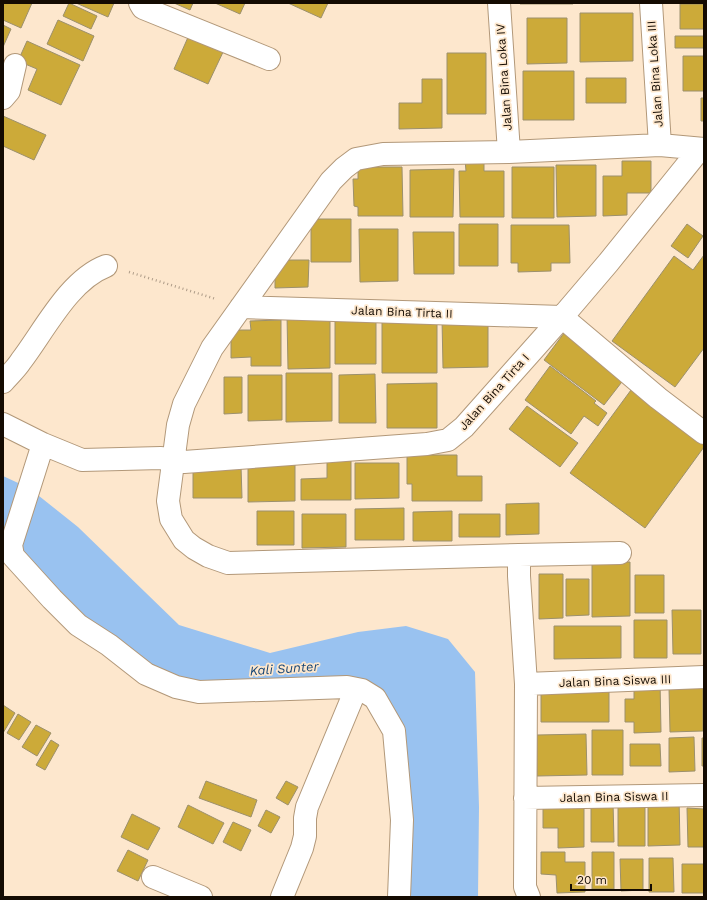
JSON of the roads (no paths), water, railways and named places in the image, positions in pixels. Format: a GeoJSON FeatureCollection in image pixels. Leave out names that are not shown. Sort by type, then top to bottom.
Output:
{"type":"FeatureCollection","features":[{"type":"Feature","properties":{"kind":"street"},"geometry":{"type":"LineString","coordinates":[[140,3],[143,8],[269,59]]}},
{"type":"Feature","properties":{"kind":"street","name":"Jalan Bina Loka IV"},"geometry":{"type":"LineString","coordinates":[[499,3],[509,152]]}},
{"type":"Feature","properties":{"kind":"street","name":"Jalan Bina Loka III"},"geometry":{"type":"LineString","coordinates":[[651,3],[660,145]]}},
{"type":"Feature","properties":{"kind":"street"},"geometry":{"type":"LineString","coordinates":[[3,98],[9,91],[15,65]]}},
{"type":"Feature","properties":{"kind":"street"},"geometry":{"type":"LineString","coordinates":[[620,554],[519,555],[228,563],[208,556],[194,548],[184,540],[171,519],[168,500],[178,425],[184,404],[212,348],[331,181],[356,159],[383,154],[509,152],[660,145],[702,149]]}},
{"type":"Feature","properties":{"kind":"street","name":"Jalan Bina Tirta I"},"geometry":{"type":"LineString","coordinates":[[3,424],[43,444],[82,460],[161,458],[184,462],[427,444],[448,440],[464,427],[562,317],[702,149]]}},
{"type":"Feature","properties":{"kind":"street"},"geometry":{"type":"LineString","coordinates":[[3,382],[20,363],[72,290],[97,269],[106,266]]}},
{"type":"Feature","properties":{"kind":"street","name":"Jalan Bina Tirta II"},"geometry":{"type":"LineString","coordinates":[[241,307],[562,317]]}},
{"type":"Feature","properties":{"kind":"street"},"geometry":{"type":"LineString","coordinates":[[562,317],[658,398],[704,433]]}},
{"type":"Feature","properties":{"kind":"street"},"geometry":{"type":"LineString","coordinates":[[43,444],[11,545],[13,556],[78,625],[109,645],[146,674],[176,687],[198,692],[347,687],[362,690],[375,698],[394,731],[402,820],[399,897]]}},
{"type":"Feature","properties":{"kind":"street"},"geometry":{"type":"LineString","coordinates":[[519,555],[526,684],[525,887],[529,897]]}},
{"type":"Feature","properties":{"kind":"street","name":"Jalan Bina Siswa III"},"geometry":{"type":"LineString","coordinates":[[526,684],[704,677]]}},
{"type":"Feature","properties":{"kind":"street"},"geometry":{"type":"LineString","coordinates":[[282,897],[302,848],[305,836],[305,818],[307,807],[356,689]]}},
{"type":"Feature","properties":{"kind":"street","name":"Jalan Bina Siswa II"},"geometry":{"type":"LineString","coordinates":[[525,798],[704,795]]}},
{"type":"Feature","properties":{"kind":"street"},"geometry":{"type":"LineString","coordinates":[[152,877],[202,897]]}},
{"type":"Feature","properties":{"kind":"water","name":"Kali Sunter"},"geometry":{"type":"Polygon","coordinates":[[[3,476],[29,488],[78,527],[179,625],[270,653],[358,632],[406,626],[448,639],[475,672],[479,807],[478,897],[399,897],[394,731],[375,698],[176,687],[52,599],[14,537],[3,530],[3,476]]]}}]}
